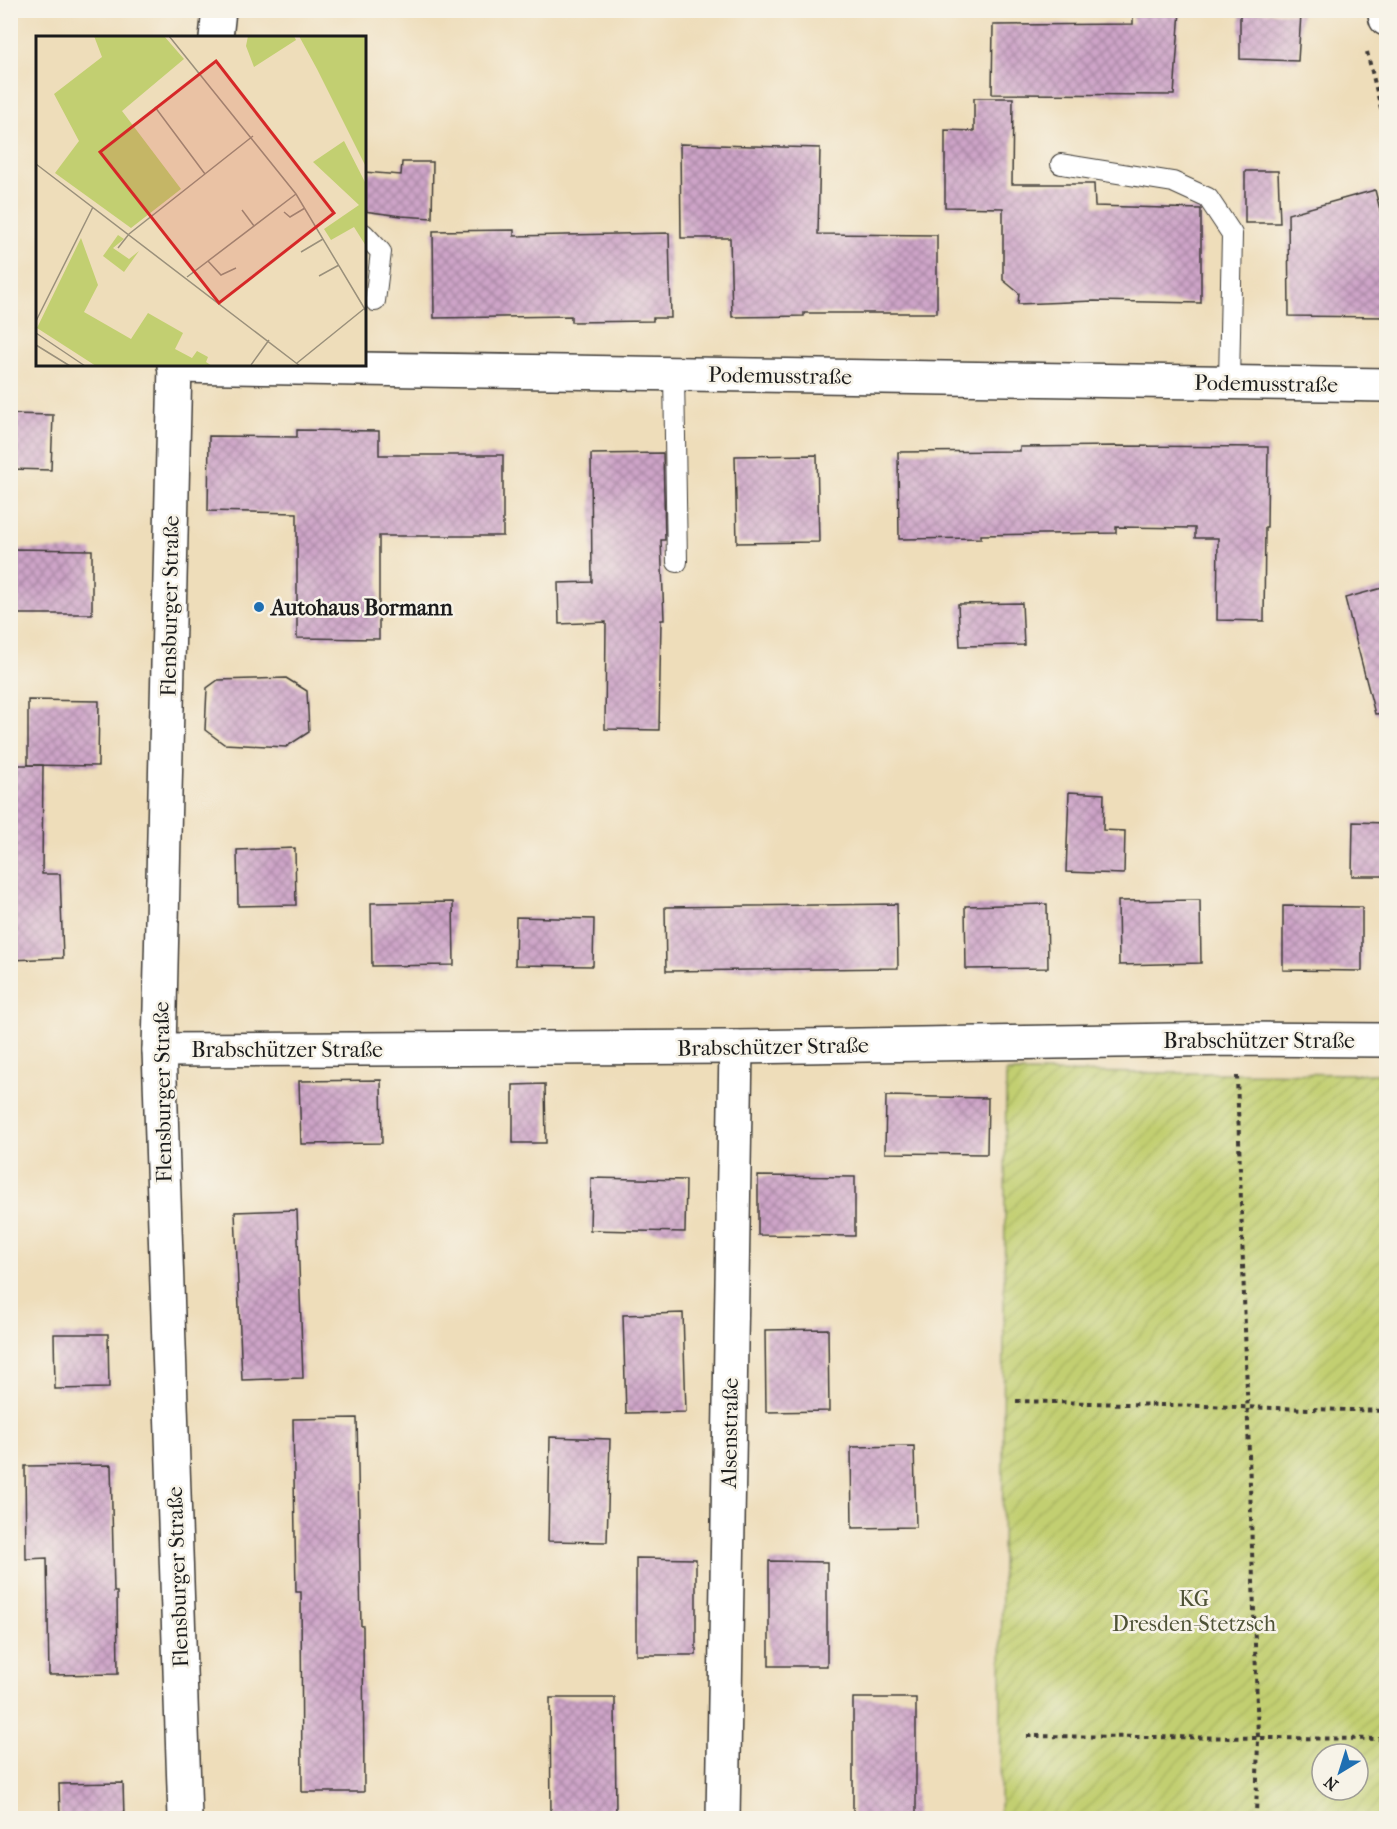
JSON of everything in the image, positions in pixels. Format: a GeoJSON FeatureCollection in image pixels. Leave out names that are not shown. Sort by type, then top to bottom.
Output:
{"type":"FeatureCollection","features":[{"type":"Feature","properties":{"kind":"street"},"geometry":{"type":"LineString","coordinates":[[216,36],[219,10]]}},
{"type":"Feature","properties":{"kind":"street"},"geometry":{"type":"LineString","coordinates":[[1384,10],[1386,19]]}},
{"type":"Feature","properties":{"kind":"street","name":"Flensburger Straße"},"geometry":{"type":"LineString","coordinates":[[175,366],[159,1050],[185,1818]]}},
{"type":"Feature","properties":{"kind":"street","name":"Podemusstraße"},"geometry":{"type":"LineString","coordinates":[[230,366],[1386,385]]}},
{"type":"Feature","properties":{"kind":"street","name":"Brabschützer Straße"},"geometry":{"type":"LineString","coordinates":[[159,1050],[736,1047],[1236,1039],[1386,1040]]}},
{"type":"Feature","properties":{"kind":"street","name":"Alsenstraße"},"geometry":{"type":"LineString","coordinates":[[723,1818],[736,1047]]}},
{"type":"Feature","properties":{"kind":"lane"},"geometry":{"type":"LineString","coordinates":[[1061,164],[1173,182],[1208,198],[1232,234],[1229,382]]}},
{"type":"Feature","properties":{"kind":"lane"},"geometry":{"type":"LineString","coordinates":[[366,236],[381,252],[375,301]]}},
{"type":"Feature","properties":{"kind":"lane"},"geometry":{"type":"LineString","coordinates":[[674,374],[677,562]]}},
{"type":"Feature","properties":{"kind":"path"},"geometry":{"type":"LineString","coordinates":[[1365,43],[1386,128]]}},
{"type":"Feature","properties":{"kind":"path"},"geometry":{"type":"LineString","coordinates":[[1236,1039],[1258,1738],[1256,1818]]}},
{"type":"Feature","properties":{"kind":"path"},"geometry":{"type":"LineString","coordinates":[[1016,1401],[1386,1411]]}},
{"type":"Feature","properties":{"kind":"path"},"geometry":{"type":"LineString","coordinates":[[1027,1736],[1386,1739]]}},
{"type":"Feature","properties":{"kind":"green space","name":"KG Dresden-Stetzsch"},"geometry":{"type":"Polygon","coordinates":[[[1006,1072],[1386,1074],[1386,1818],[1000,1818],[1006,1072]]]}},
{"type":"Feature","properties":{"kind":"building"},"geometry":{"type":"Polygon","coordinates":[[[1133,10],[1180,10],[1174,95],[992,94],[993,25],[1133,24],[1133,10]]]}},
{"type":"Feature","properties":{"kind":"building"},"geometry":{"type":"Polygon","coordinates":[[[1240,11],[1301,14],[1298,61],[1240,59],[1240,11]]]}},
{"type":"Feature","properties":{"kind":"building"},"geometry":{"type":"Polygon","coordinates":[[[974,98],[1013,98],[1012,184],[1094,184],[1095,206],[1201,209],[1201,303],[1094,301],[1018,304],[1019,293],[1003,280],[1003,208],[945,207],[945,130],[974,131],[974,98]]]}},
{"type":"Feature","properties":{"kind":"building"},"geometry":{"type":"Polygon","coordinates":[[[680,144],[820,148],[818,234],[937,235],[937,313],[804,313],[804,316],[732,317],[730,238],[681,238],[680,144]]]}},
{"type":"Feature","properties":{"kind":"building"},"geometry":{"type":"Polygon","coordinates":[[[402,162],[433,162],[432,218],[366,211],[366,172],[401,175],[402,162]]]}},
{"type":"Feature","properties":{"kind":"building"},"geometry":{"type":"Polygon","coordinates":[[[1245,171],[1278,171],[1280,223],[1245,223],[1245,171]]]}},
{"type":"Feature","properties":{"kind":"building"},"geometry":{"type":"Polygon","coordinates":[[[1375,190],[1386,233],[1386,317],[1289,316],[1288,214],[1375,190]]]}},
{"type":"Feature","properties":{"kind":"building"},"geometry":{"type":"Polygon","coordinates":[[[514,230],[514,236],[669,233],[671,318],[653,318],[653,321],[571,322],[571,316],[434,318],[433,231],[514,230]]]}},
{"type":"Feature","properties":{"kind":"building"},"geometry":{"type":"Polygon","coordinates":[[[10,414],[53,415],[51,470],[10,469],[10,414]]]}},
{"type":"Feature","properties":{"kind":"building"},"geometry":{"type":"Polygon","coordinates":[[[297,430],[379,431],[379,455],[503,455],[503,536],[379,536],[379,639],[297,638],[297,513],[208,511],[209,436],[297,437],[297,430]]]}},
{"type":"Feature","properties":{"kind":"building"},"geometry":{"type":"Polygon","coordinates":[[[1020,447],[1268,447],[1264,621],[1217,620],[1218,538],[1195,538],[1195,528],[1116,527],[1116,533],[899,539],[898,452],[1020,451],[1020,447]]]}},
{"type":"Feature","properties":{"kind":"building"},"geometry":{"type":"Polygon","coordinates":[[[663,453],[665,540],[661,540],[664,620],[661,620],[659,730],[605,729],[606,622],[559,624],[558,583],[592,582],[591,454],[663,453]]]}},
{"type":"Feature","properties":{"kind":"building"},"geometry":{"type":"Polygon","coordinates":[[[817,455],[819,542],[737,543],[735,456],[817,455]]]}},
{"type":"Feature","properties":{"kind":"building"},"geometry":{"type":"Polygon","coordinates":[[[10,549],[92,550],[92,614],[10,614],[10,549]]]}},
{"type":"Feature","properties":{"kind":"building"},"geometry":{"type":"Polygon","coordinates":[[[1386,587],[1386,713],[1375,714],[1345,598],[1386,587]]]}},
{"type":"Feature","properties":{"kind":"building"},"geometry":{"type":"Polygon","coordinates":[[[1022,603],[1024,645],[960,646],[958,604],[1022,603]]]}},
{"type":"Feature","properties":{"kind":"building"},"geometry":{"type":"Polygon","coordinates":[[[286,678],[307,691],[309,732],[286,747],[224,744],[205,730],[207,688],[218,680],[286,678]]]}},
{"type":"Feature","properties":{"kind":"building"},"geometry":{"type":"Polygon","coordinates":[[[28,700],[99,701],[98,766],[28,765],[28,700]]]}},
{"type":"Feature","properties":{"kind":"building"},"geometry":{"type":"Polygon","coordinates":[[[10,765],[43,765],[42,874],[60,874],[63,958],[10,960],[10,765]]]}},
{"type":"Feature","properties":{"kind":"building"},"geometry":{"type":"Polygon","coordinates":[[[1069,792],[1104,794],[1103,830],[1125,831],[1124,874],[1066,872],[1069,792]]]}},
{"type":"Feature","properties":{"kind":"building"},"geometry":{"type":"Polygon","coordinates":[[[1353,822],[1386,823],[1386,876],[1352,876],[1353,822]]]}},
{"type":"Feature","properties":{"kind":"building"},"geometry":{"type":"Polygon","coordinates":[[[295,848],[296,905],[238,906],[237,850],[295,848]]]}},
{"type":"Feature","properties":{"kind":"building"},"geometry":{"type":"Polygon","coordinates":[[[1200,900],[1201,963],[1119,965],[1118,901],[1200,900]]]}},
{"type":"Feature","properties":{"kind":"building"},"geometry":{"type":"Polygon","coordinates":[[[453,902],[454,965],[372,966],[371,903],[453,902]]]}},
{"type":"Feature","properties":{"kind":"building"},"geometry":{"type":"Polygon","coordinates":[[[897,904],[898,968],[666,971],[665,907],[897,904]]]}},
{"type":"Feature","properties":{"kind":"building"},"geometry":{"type":"Polygon","coordinates":[[[1047,904],[1048,968],[966,969],[965,906],[1047,904]]]}},
{"type":"Feature","properties":{"kind":"building"},"geometry":{"type":"Polygon","coordinates":[[[1283,906],[1362,907],[1362,971],[1283,970],[1283,906]]]}},
{"type":"Feature","properties":{"kind":"building"},"geometry":{"type":"Polygon","coordinates":[[[516,917],[594,919],[593,966],[515,965],[516,917]]]}},
{"type":"Feature","properties":{"kind":"building"},"geometry":{"type":"Polygon","coordinates":[[[381,1080],[382,1143],[301,1144],[299,1081],[381,1080]]]}},
{"type":"Feature","properties":{"kind":"building"},"geometry":{"type":"Polygon","coordinates":[[[545,1084],[546,1143],[513,1143],[513,1085],[545,1084]]]}},
{"type":"Feature","properties":{"kind":"building"},"geometry":{"type":"Polygon","coordinates":[[[886,1096],[988,1098],[987,1154],[885,1153],[886,1096]]]}},
{"type":"Feature","properties":{"kind":"building"},"geometry":{"type":"Polygon","coordinates":[[[758,1176],[855,1177],[855,1236],[758,1235],[758,1176]]]}},
{"type":"Feature","properties":{"kind":"building"},"geometry":{"type":"Polygon","coordinates":[[[591,1178],[686,1180],[685,1232],[590,1230],[591,1178]]]}},
{"type":"Feature","properties":{"kind":"building"},"geometry":{"type":"Polygon","coordinates":[[[297,1210],[303,1378],[242,1380],[235,1212],[297,1210]]]}},
{"type":"Feature","properties":{"kind":"building"},"geometry":{"type":"Polygon","coordinates":[[[683,1313],[686,1412],[626,1413],[623,1315],[683,1313]]]}},
{"type":"Feature","properties":{"kind":"building"},"geometry":{"type":"Polygon","coordinates":[[[828,1329],[829,1411],[766,1412],[765,1330],[828,1329]]]}},
{"type":"Feature","properties":{"kind":"building"},"geometry":{"type":"Polygon","coordinates":[[[54,1334],[108,1334],[109,1388],[55,1389],[54,1334]]]}},
{"type":"Feature","properties":{"kind":"building"},"geometry":{"type":"Polygon","coordinates":[[[357,1418],[361,1626],[363,1626],[364,1792],[302,1792],[301,1592],[296,1592],[293,1419],[357,1418]]]}},
{"type":"Feature","properties":{"kind":"building"},"geometry":{"type":"Polygon","coordinates":[[[550,1437],[610,1439],[607,1542],[548,1541],[550,1437]]]}},
{"type":"Feature","properties":{"kind":"building"},"geometry":{"type":"Polygon","coordinates":[[[914,1446],[916,1527],[852,1528],[851,1447],[914,1446]]]}},
{"type":"Feature","properties":{"kind":"building"},"geometry":{"type":"Polygon","coordinates":[[[111,1465],[118,1674],[49,1675],[47,1558],[26,1559],[25,1466],[111,1465]]]}},
{"type":"Feature","properties":{"kind":"building"},"geometry":{"type":"Polygon","coordinates":[[[636,1558],[696,1559],[696,1655],[636,1655],[636,1558]]]}},
{"type":"Feature","properties":{"kind":"building"},"geometry":{"type":"Polygon","coordinates":[[[769,1561],[827,1562],[827,1666],[769,1666],[769,1561]]]}},
{"type":"Feature","properties":{"kind":"building"},"geometry":{"type":"Polygon","coordinates":[[[550,1698],[615,1698],[616,1818],[551,1818],[550,1698]]]}},
{"type":"Feature","properties":{"kind":"building"},"geometry":{"type":"Polygon","coordinates":[[[853,1698],[916,1698],[916,1818],[853,1818],[853,1698]]]}},
{"type":"Feature","properties":{"kind":"building"},"geometry":{"type":"Polygon","coordinates":[[[123,1783],[124,1818],[60,1818],[59,1784],[123,1783]]]}},
{"type":"Feature","properties":{"kind":"place","name":"Autohaus Bormann"},"geometry":{"type":"Point","coordinates":[259,607]}}]}
